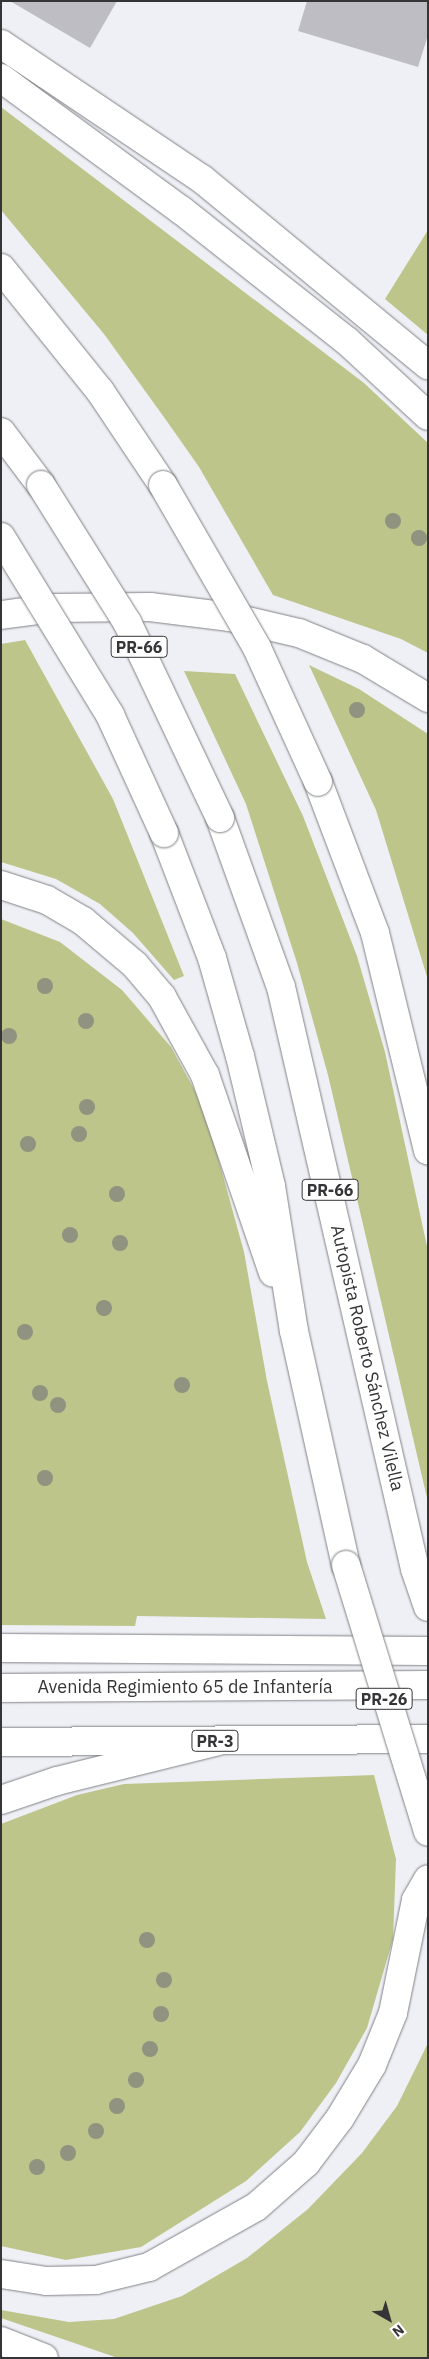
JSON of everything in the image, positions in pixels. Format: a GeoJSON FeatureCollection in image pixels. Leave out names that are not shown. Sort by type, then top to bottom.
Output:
{"type":"FeatureCollection","features":[{"type":"Feature","properties":{"kind":"main road"},"geometry":{"type":"LineString","coordinates":[[1,44],[202,179],[428,364]]}},
{"type":"Feature","properties":{"kind":"main road"},"geometry":{"type":"LineString","coordinates":[[1,78],[181,210],[340,335],[428,416]]}},
{"type":"Feature","properties":{"kind":"main road"},"geometry":{"type":"LineString","coordinates":[[1,268],[100,391],[163,485],[257,648],[318,782],[375,933],[428,1151]]}},
{"type":"Feature","properties":{"kind":"main road","name":"Autopista Roberto Sánchez Vilella"},"geometry":{"type":"LineString","coordinates":[[1,432],[41,485],[127,622],[220,818],[281,987],[415,1569],[428,1607]]}},
{"type":"Feature","properties":{"kind":"main road"},"geometry":{"type":"LineString","coordinates":[[1,537],[110,715],[164,833],[212,958],[240,1056],[271,1186],[294,1332]]}},
{"type":"Feature","properties":{"kind":"main road"},"geometry":{"type":"LineString","coordinates":[[1,615],[53,608],[150,607],[230,617],[298,633],[363,659],[428,698]]}},
{"type":"Feature","properties":{"kind":"main road"},"geometry":{"type":"LineString","coordinates":[[1,884],[47,900],[83,921],[135,965],[162,997],[186,1034],[222,1116],[294,1332]]}},
{"type":"Feature","properties":{"kind":"main road","name":"PR-26"},"geometry":{"type":"LineString","coordinates":[[294,1332],[346,1565],[428,1832]]}},
{"type":"Feature","properties":{"kind":"main road"},"geometry":{"type":"LineString","coordinates":[[1,1648],[428,1651]]}},
{"type":"Feature","properties":{"kind":"main road","name":"Avenida Regimiento 65 de Infantería"},"geometry":{"type":"LineString","coordinates":[[1,1688],[428,1685]]}},
{"type":"Feature","properties":{"kind":"main road","name":"PR-3"},"geometry":{"type":"LineString","coordinates":[[1,1742],[428,1738]]}},
{"type":"Feature","properties":{"kind":"main road"},"geometry":{"type":"LineString","coordinates":[[1,1800],[57,1781],[219,1741]]}},
{"type":"Feature","properties":{"kind":"main road"},"geometry":{"type":"LineString","coordinates":[[1,2274],[46,2281],[96,2280],[148,2267],[256,2207],[306,2163],[340,2118],[372,2065],[393,2013],[416,1900],[428,1879]]}},
{"type":"Feature","properties":{"kind":"main road"},"geometry":{"type":"LineString","coordinates":[[1,2341],[44,2358]]}},
{"type":"Feature","properties":{"kind":"green space"},"geometry":{"type":"Polygon","coordinates":[[[1,107],[364,383],[428,443],[428,653],[401,639],[273,595],[199,467],[166,420],[104,334],[1,210],[1,107]]]}},
{"type":"Feature","properties":{"kind":"green space"},"geometry":{"type":"Polygon","coordinates":[[[428,230],[428,335],[385,299],[428,230]]]}},
{"type":"Feature","properties":{"kind":"green space"},"geometry":{"type":"Polygon","coordinates":[[[25,640],[113,799],[184,976],[174,980],[133,933],[100,904],[56,879],[1,862],[1,644],[25,640]]]}},
{"type":"Feature","properties":{"kind":"green space"},"geometry":{"type":"Polygon","coordinates":[[[309,665],[359,689],[428,734],[428,980],[376,810],[309,665]]]}},
{"type":"Feature","properties":{"kind":"green space"},"geometry":{"type":"Polygon","coordinates":[[[184,671],[235,674],[303,816],[357,956],[385,1052],[428,1251],[428,1502],[328,1075],[297,963],[246,804],[184,671]]]}},
{"type":"Feature","properties":{"kind":"green space"},"geometry":{"type":"Polygon","coordinates":[[[1,919],[60,942],[122,990],[171,1047],[193,1087],[208,1121],[244,1252],[267,1381],[307,1562],[326,1619],[137,1616],[135,1626],[1,1625],[1,919]]]}},
{"type":"Feature","properties":{"kind":"green space"},"geometry":{"type":"Polygon","coordinates":[[[374,1775],[396,1859],[393,1939],[367,2028],[336,2083],[300,2132],[246,2181],[141,2247],[66,2260],[1,2246],[1,1824],[77,1795],[124,1784],[374,1775]]]}},
{"type":"Feature","properties":{"kind":"green space"},"geometry":{"type":"Polygon","coordinates":[[[428,2043],[428,2358],[118,2358],[1,2318],[1,2310],[69,2322],[114,2319],[182,2296],[247,2258],[308,2209],[362,2153],[397,2106],[428,2043]]]}},
{"type":"Feature","properties":{"kind":"building"},"geometry":{"type":"Polygon","coordinates":[[[10,1],[117,1],[90,48],[10,1]]]}},
{"type":"Feature","properties":{"kind":"building"},"geometry":{"type":"Polygon","coordinates":[[[307,1],[428,1],[428,35],[418,67],[298,31],[307,1]]]}}]}
